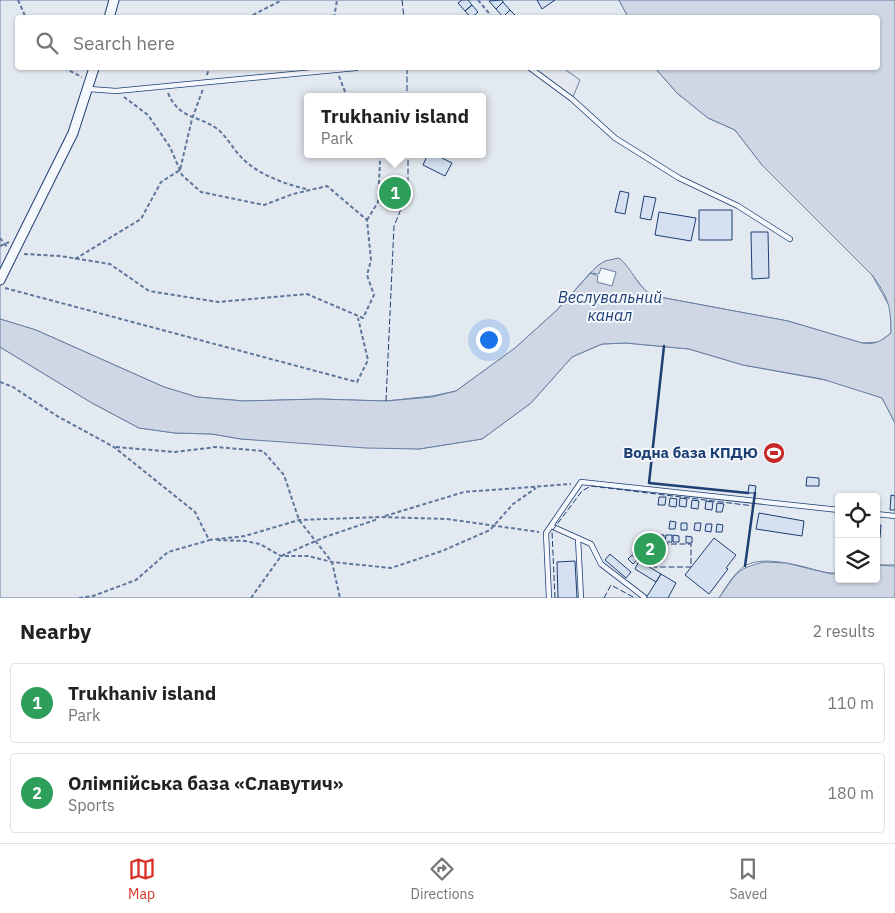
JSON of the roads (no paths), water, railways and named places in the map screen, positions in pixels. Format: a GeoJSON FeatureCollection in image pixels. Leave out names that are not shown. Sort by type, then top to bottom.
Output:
{"type":"FeatureCollection","features":[{"type":"Feature","properties":{"kind":"street"},"geometry":{"type":"LineString","coordinates":[[110,15],[114,0]]}},
{"type":"Feature","properties":{"kind":"street"},"geometry":{"type":"LineString","coordinates":[[0,280],[73,133],[93,70]]}},
{"type":"Feature","properties":{"kind":"lane"},"geometry":{"type":"LineString","coordinates":[[89,85],[116,91],[327,70]]}},
{"type":"Feature","properties":{"kind":"lane"},"geometry":{"type":"LineString","coordinates":[[533,70],[572,99],[615,138],[679,178],[738,206],[790,239]]}},
{"type":"Feature","properties":{"kind":"lane"},"geometry":{"type":"LineString","coordinates":[[549,598],[546,533],[581,482],[835,510]]}},
{"type":"Feature","properties":{"kind":"lane"},"geometry":{"type":"LineString","coordinates":[[880,514],[895,516]]}},
{"type":"Feature","properties":{"kind":"lane"},"geometry":{"type":"LineString","coordinates":[[551,526],[591,544],[601,564],[644,597]]}},
{"type":"Feature","properties":{"kind":"lane"},"geometry":{"type":"LineString","coordinates":[[578,538],[581,598]]}},
{"type":"Feature","properties":{"kind":"water","name":"Веслувальний канал"},"geometry":{"type":"Polygon","coordinates":[[[619,0],[895,0],[895,423],[882,398],[822,379],[743,365],[689,349],[626,343],[602,344],[572,357],[531,403],[482,439],[419,449],[366,448],[241,439],[212,434],[175,433],[139,428],[92,403],[0,347],[0,319],[36,330],[164,387],[197,397],[244,401],[319,399],[386,401],[432,397],[456,391],[515,348],[557,310],[597,266],[605,261],[619,258],[643,288],[654,296],[788,321],[862,343],[875,343],[888,336],[891,333],[888,302],[872,275],[762,165],[735,130],[708,118],[677,93],[657,70],[880,70],[880,15],[627,15],[619,0]]]}},
{"type":"Feature","properties":{"kind":"water"},"geometry":{"type":"Polygon","coordinates":[[[765,562],[786,563],[835,574],[835,583],[880,583],[880,565],[895,566],[895,598],[719,598],[738,573],[755,564],[765,562]]]}},
{"type":"Feature","properties":{"kind":"place","name":"Trukhaniv island"},"geometry":{"type":"Point","coordinates":[395,193]}},
{"type":"Feature","properties":{"kind":"place","name":"Водна база КПДЮ"},"geometry":{"type":"Point","coordinates":[774,453]}},
{"type":"Feature","properties":{"kind":"place","name":"Олімпійська база «Славутич»"},"geometry":{"type":"Point","coordinates":[650,549]}}]}
